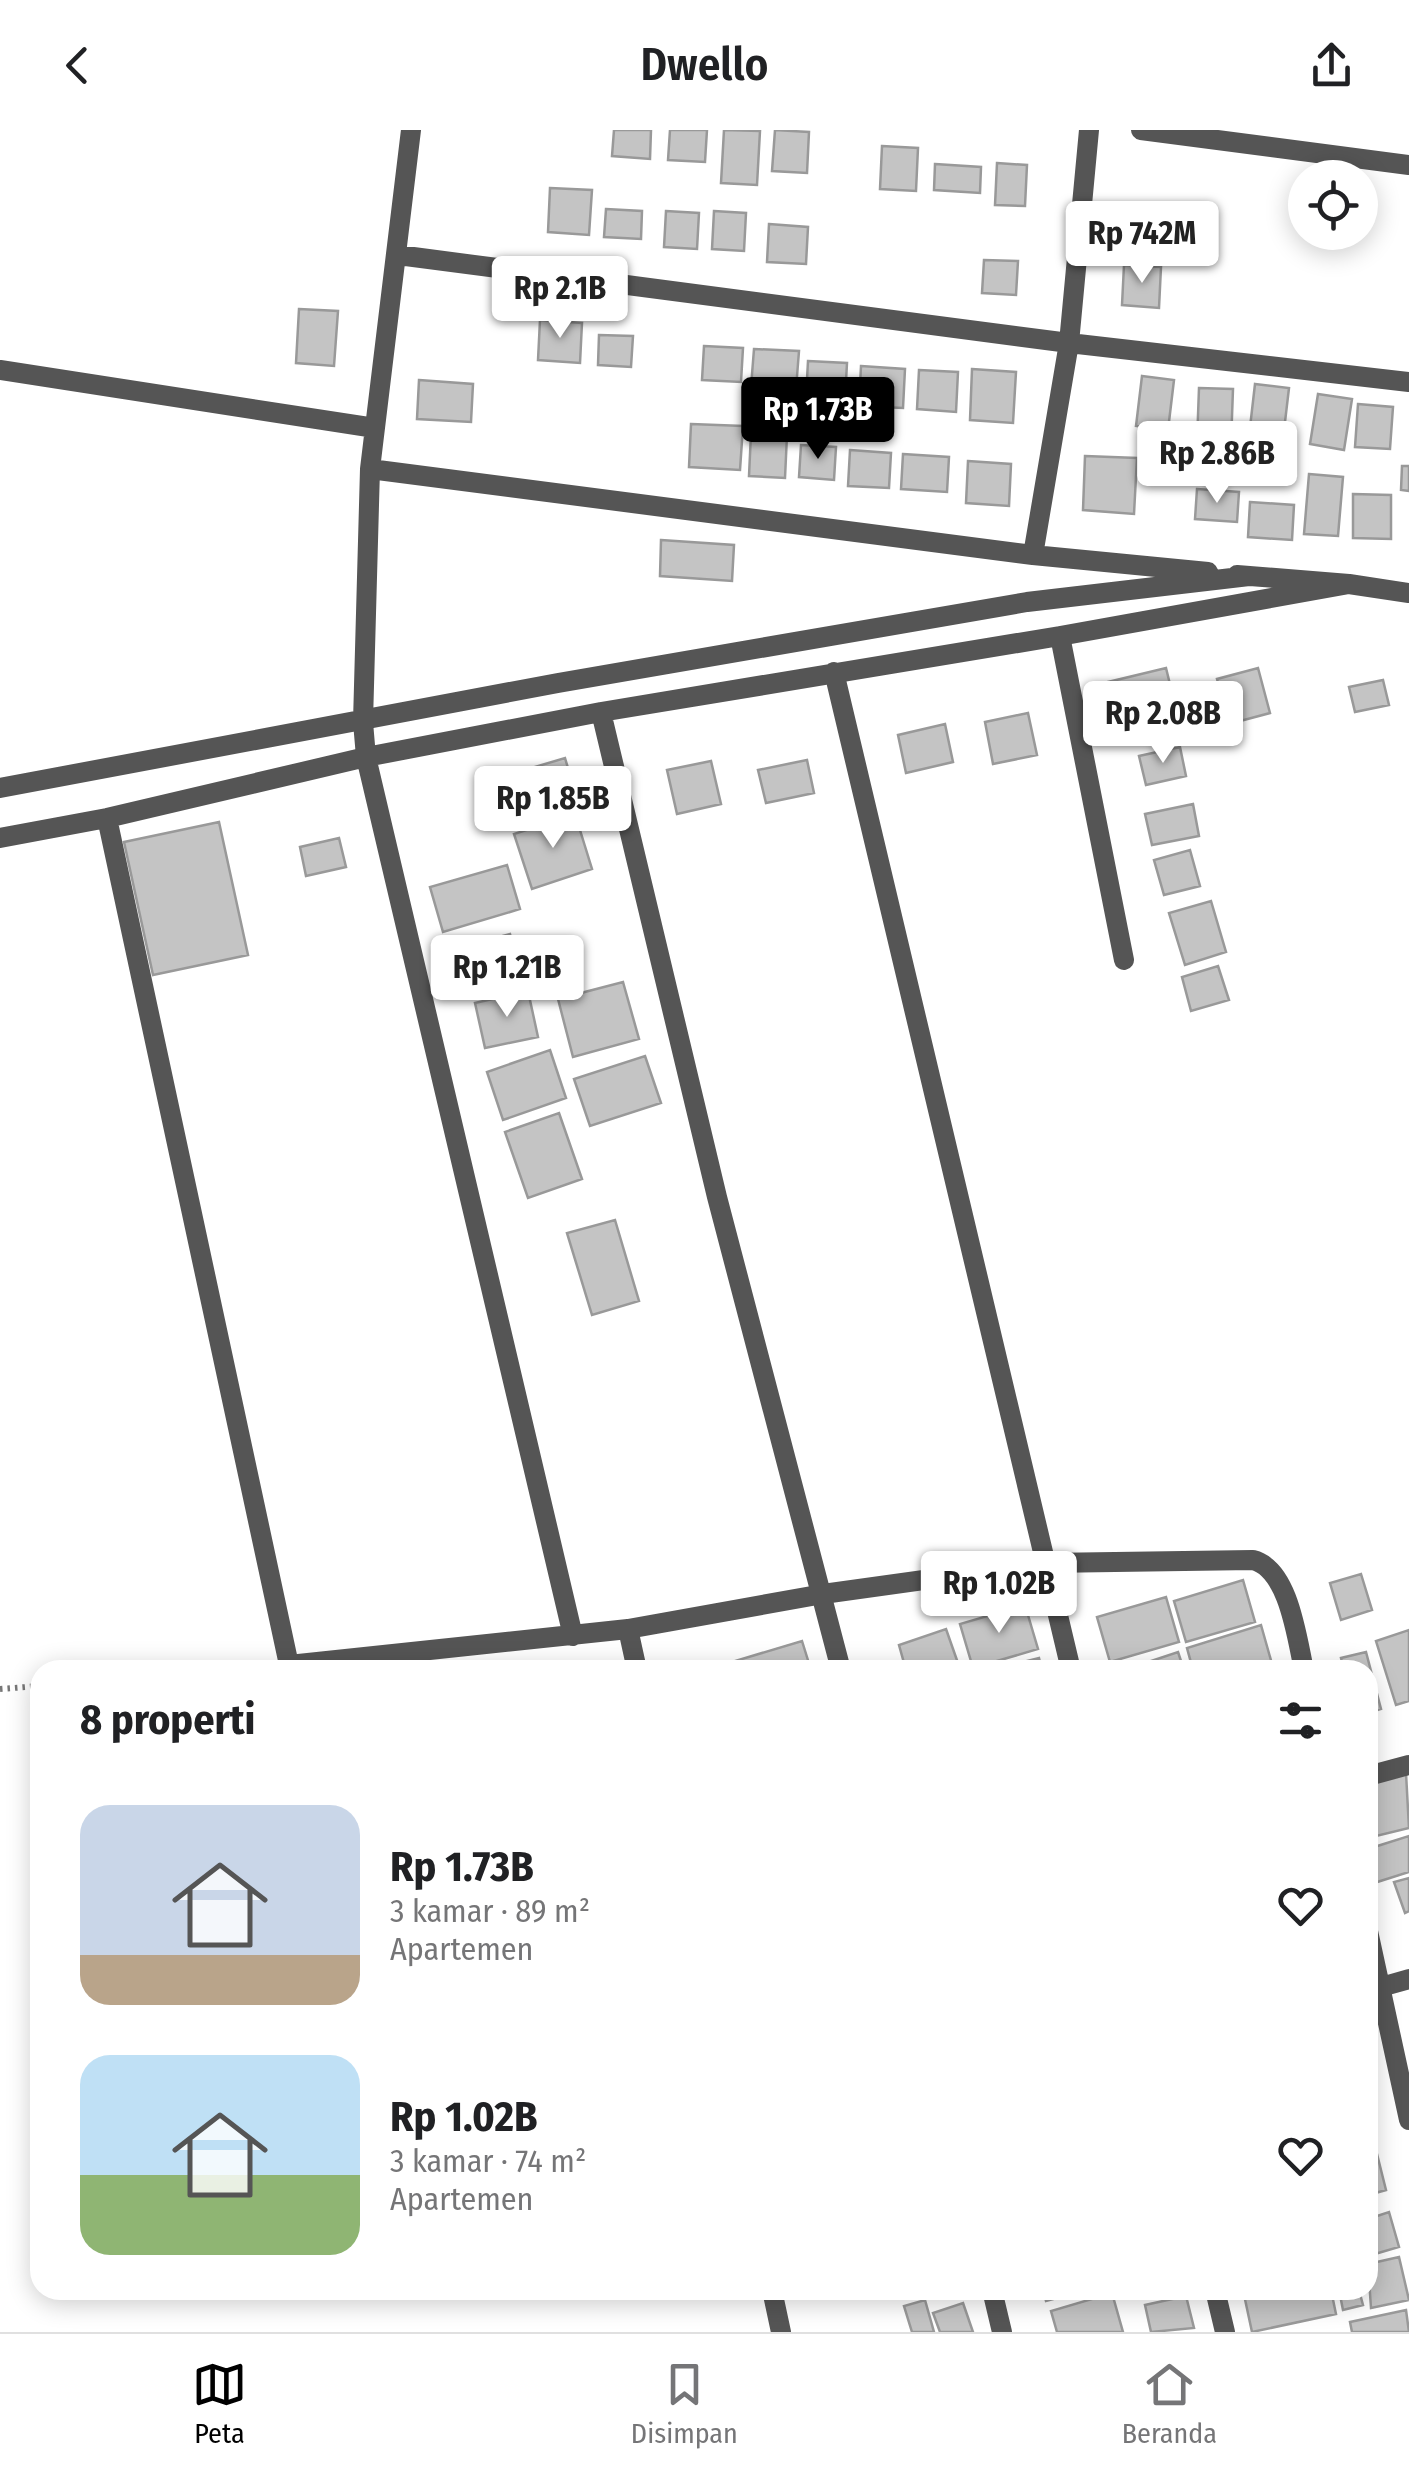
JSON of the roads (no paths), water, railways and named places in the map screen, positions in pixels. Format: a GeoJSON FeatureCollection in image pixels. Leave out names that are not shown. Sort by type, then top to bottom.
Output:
{"type":"FeatureCollection","features":[{"type":"Feature","properties":{"kind":"street"},"geometry":{"type":"LineString","coordinates":[[411,130],[370,469],[363,722],[366,757],[573,1636]]}},
{"type":"Feature","properties":{"kind":"street"},"geometry":{"type":"LineString","coordinates":[[1033,555],[1070,343],[1089,130]]}},
{"type":"Feature","properties":{"kind":"street"},"geometry":{"type":"LineString","coordinates":[[1141,130],[1409,165]]}},
{"type":"Feature","properties":{"kind":"street"},"geometry":{"type":"LineString","coordinates":[[398,255],[1070,343],[1409,382]]}},
{"type":"Feature","properties":{"kind":"street"},"geometry":{"type":"LineString","coordinates":[[0,370],[376,428]]}},
{"type":"Feature","properties":{"kind":"street"},"geometry":{"type":"LineString","coordinates":[[370,469],[1033,555],[1409,593]]}},
{"type":"Feature","properties":{"kind":"street"},"geometry":{"type":"LineString","coordinates":[[0,788],[1028,602],[1249,576]]}},
{"type":"Feature","properties":{"kind":"street"},"geometry":{"type":"LineString","coordinates":[[0,838],[106,818],[366,757],[601,712],[1349,584]]}},
{"type":"Feature","properties":{"kind":"street"},"geometry":{"type":"LineString","coordinates":[[1060,636],[1124,960]]}},
{"type":"Feature","properties":{"kind":"street"},"geometry":{"type":"LineString","coordinates":[[834,672],[1069,1660]]}},
{"type":"Feature","properties":{"kind":"street"},"geometry":{"type":"LineString","coordinates":[[601,712],[718,1197],[840,1660]]}},
{"type":"Feature","properties":{"kind":"street"},"geometry":{"type":"LineString","coordinates":[[106,818],[289,1660]]}},
{"type":"Feature","properties":{"kind":"street"},"geometry":{"type":"LineString","coordinates":[[339,1660],[628,1629],[823,1594],[1046,1563],[1260,1562],[1283,1590],[1301,1660]]}},
{"type":"Feature","properties":{"kind":"street"},"geometry":{"type":"LineString","coordinates":[[628,1629],[636,1660]]}},
{"type":"Feature","properties":{"kind":"street"},"geometry":{"type":"LineString","coordinates":[[1378,1773],[1409,1765]]}},
{"type":"Feature","properties":{"kind":"street"},"geometry":{"type":"LineString","coordinates":[[1378,1974],[1409,2120]]}},
{"type":"Feature","properties":{"kind":"street"},"geometry":{"type":"LineString","coordinates":[[1381,1987],[1409,1979]]}},
{"type":"Feature","properties":{"kind":"street"},"geometry":{"type":"LineString","coordinates":[[774,2300],[782,2332]]}},
{"type":"Feature","properties":{"kind":"street"},"geometry":{"type":"LineString","coordinates":[[994,2300],[1002,2332]]}},
{"type":"Feature","properties":{"kind":"street"},"geometry":{"type":"LineString","coordinates":[[1217,2300],[1225,2332]]}}]}
